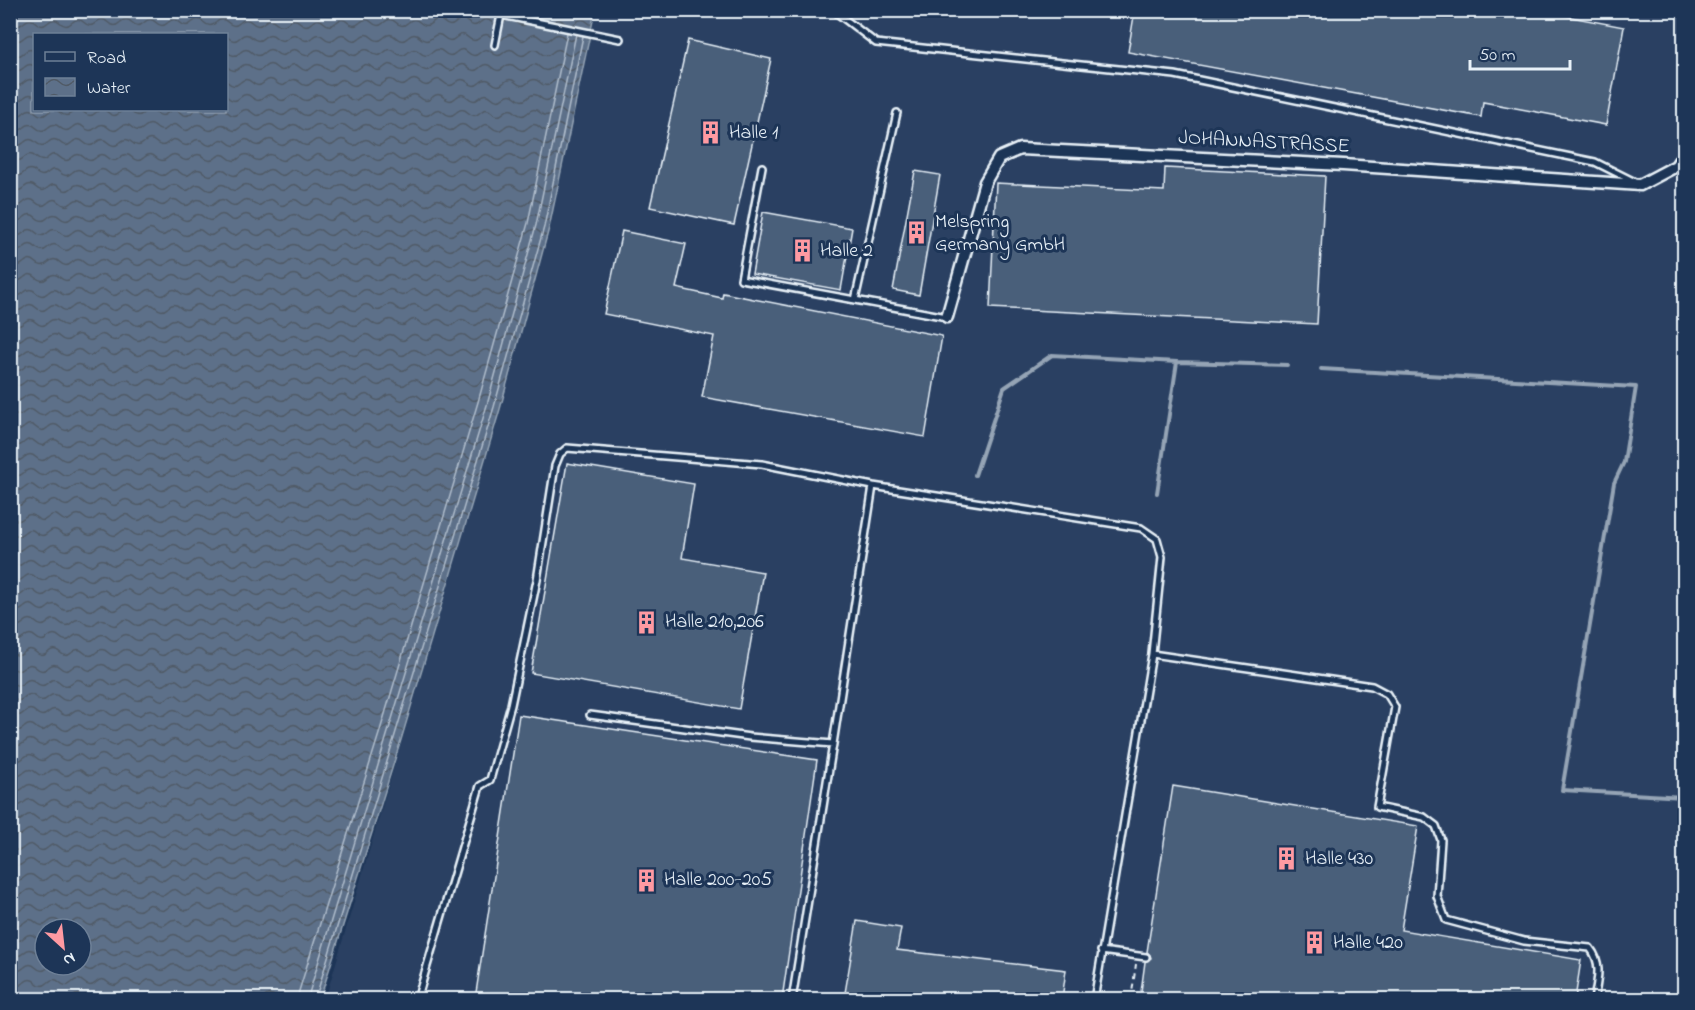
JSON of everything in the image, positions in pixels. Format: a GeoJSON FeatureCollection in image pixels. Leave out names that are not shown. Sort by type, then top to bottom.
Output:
{"type":"FeatureCollection","features":[{"type":"Feature","properties":{"kind":"street","name":"JOHANNASTRASSE"},"geometry":{"type":"LineString","coordinates":[[947,317],[985,182],[999,158],[1020,149],[1344,165],[1640,185]]}},
{"type":"Feature","properties":{"kind":"street"},"geometry":{"type":"LineString","coordinates":[[1640,185],[1676,166],[1684,153]]}},
{"type":"Feature","properties":{"kind":"lane"},"geometry":{"type":"LineString","coordinates":[[833,10],[876,42],[1175,75],[1595,162],[1640,185]]}},
{"type":"Feature","properties":{"kind":"lane"},"geometry":{"type":"LineString","coordinates":[[495,45],[501,13],[620,39]]}},
{"type":"Feature","properties":{"kind":"lane"},"geometry":{"type":"LineString","coordinates":[[855,300],[897,113]]}},
{"type":"Feature","properties":{"kind":"lane"},"geometry":{"type":"LineString","coordinates":[[762,167],[741,279],[947,317]]}},
{"type":"Feature","properties":{"kind":"lane"},"geometry":{"type":"LineString","coordinates":[[417,999],[480,786],[490,780],[511,705],[537,580],[555,466],[560,454],[567,448],[762,464],[873,486],[1141,528],[1156,539],[1162,557],[1152,654],[1094,999]]}},
{"type":"Feature","properties":{"kind":"lane"},"geometry":{"type":"LineString","coordinates":[[792,999],[873,486]]}},
{"type":"Feature","properties":{"kind":"lane"},"geometry":{"type":"LineString","coordinates":[[1152,654],[1372,686],[1387,694],[1395,707],[1377,807],[1424,817],[1436,826],[1441,840],[1437,896],[1446,920],[1524,941],[1590,948],[1596,956],[1599,972],[1594,999]]}},
{"type":"Feature","properties":{"kind":"lane"},"geometry":{"type":"LineString","coordinates":[[590,714],[750,737],[833,744]]}},
{"type":"Feature","properties":{"kind":"lane"},"geometry":{"type":"LineString","coordinates":[[1101,951],[1146,957]]}},
{"type":"Feature","properties":{"kind":"path"},"geometry":{"type":"LineString","coordinates":[[1131,999],[1137,956]]}},
{"type":"Feature","properties":{"kind":"shaded area"},"geometry":{"type":"Polygon","coordinates":[[[595,11],[1684,11],[1684,999],[325,1000],[500,409],[549,228],[595,11]]]}},
{"type":"Feature","properties":{"kind":"water"},"geometry":{"type":"Polygon","coordinates":[[[10,11],[595,11],[549,228],[500,409],[401,740],[320,999],[11,999],[10,11]]]}},
{"type":"Feature","properties":{"kind":"building"},"geometry":{"type":"Polygon","coordinates":[[[1135,10],[1534,10],[1624,27],[1606,125],[1483,102],[1481,117],[1128,52],[1135,10]]]}},
{"type":"Feature","properties":{"kind":"building","name":"Halle 1"},"geometry":{"type":"Polygon","coordinates":[[[688,40],[771,59],[734,225],[650,207],[688,40]]]}},
{"type":"Feature","properties":{"kind":"building"},"geometry":{"type":"Polygon","coordinates":[[[1165,168],[1325,176],[1317,324],[990,308],[996,183],[1164,191],[1165,168]]]}},
{"type":"Feature","properties":{"kind":"building","name":"Melspring Germany GmbH"},"geometry":{"type":"Polygon","coordinates":[[[915,171],[940,175],[919,295],[893,290],[915,171]]]}},
{"type":"Feature","properties":{"kind":"building","name":"Halle 2"},"geometry":{"type":"Polygon","coordinates":[[[763,212],[852,228],[841,290],[752,274],[763,212]]]}},
{"type":"Feature","properties":{"kind":"building"},"geometry":{"type":"Polygon","coordinates":[[[622,231],[686,244],[676,288],[722,298],[723,293],[942,336],[925,437],[702,397],[714,336],[604,314],[622,231]]]}},
{"type":"Feature","properties":{"kind":"building","name":"Halle 210,206"},"geometry":{"type":"Polygon","coordinates":[[[567,463],[694,484],[682,558],[763,572],[739,709],[531,673],[567,463]]]}},
{"type":"Feature","properties":{"kind":"building","name":"Halle 200-205"},"geometry":{"type":"Polygon","coordinates":[[[519,715],[817,760],[782,999],[475,999],[519,715]]]}},
{"type":"Feature","properties":{"kind":"building"},"geometry":{"type":"Polygon","coordinates":[[[1173,786],[1418,826],[1401,930],[1581,960],[1575,999],[1140,999],[1145,962],[1151,958],[1147,952],[1173,786]]]}},
{"type":"Feature","properties":{"kind":"building"},"geometry":{"type":"Polygon","coordinates":[[[857,921],[901,928],[897,950],[1066,970],[1062,999],[844,999],[857,921]]]}},
{"type":"Feature","properties":{"kind":"waterway"},"geometry":{"type":"LineString","coordinates":[[975,475],[1004,388],[1052,355],[1287,365]]}},
{"type":"Feature","properties":{"kind":"waterway"},"geometry":{"type":"LineString","coordinates":[[1157,493],[1177,362]]}},
{"type":"Feature","properties":{"kind":"waterway"},"geometry":{"type":"LineString","coordinates":[[1321,369],[1636,387],[1624,462],[1614,483],[1562,790],[1684,797]]}},
{"type":"Feature","properties":{"kind":"place","name":"Halle 1"},"geometry":{"type":"Point","coordinates":[711,133]}},
{"type":"Feature","properties":{"kind":"place","name":"Melspring Germany GmbH"},"geometry":{"type":"Point","coordinates":[917,233]}},
{"type":"Feature","properties":{"kind":"place","name":"Halle 2"},"geometry":{"type":"Point","coordinates":[802,251]}},
{"type":"Feature","properties":{"kind":"place","name":"Halle 210,206"},"geometry":{"type":"Point","coordinates":[647,622]}},
{"type":"Feature","properties":{"kind":"place","name":"Halle 430"},"geometry":{"type":"Point","coordinates":[1287,859]}},
{"type":"Feature","properties":{"kind":"place","name":"Halle 200-205"},"geometry":{"type":"Point","coordinates":[646,880]}},
{"type":"Feature","properties":{"kind":"place","name":"Halle 420"},"geometry":{"type":"Point","coordinates":[1315,943]}}]}
